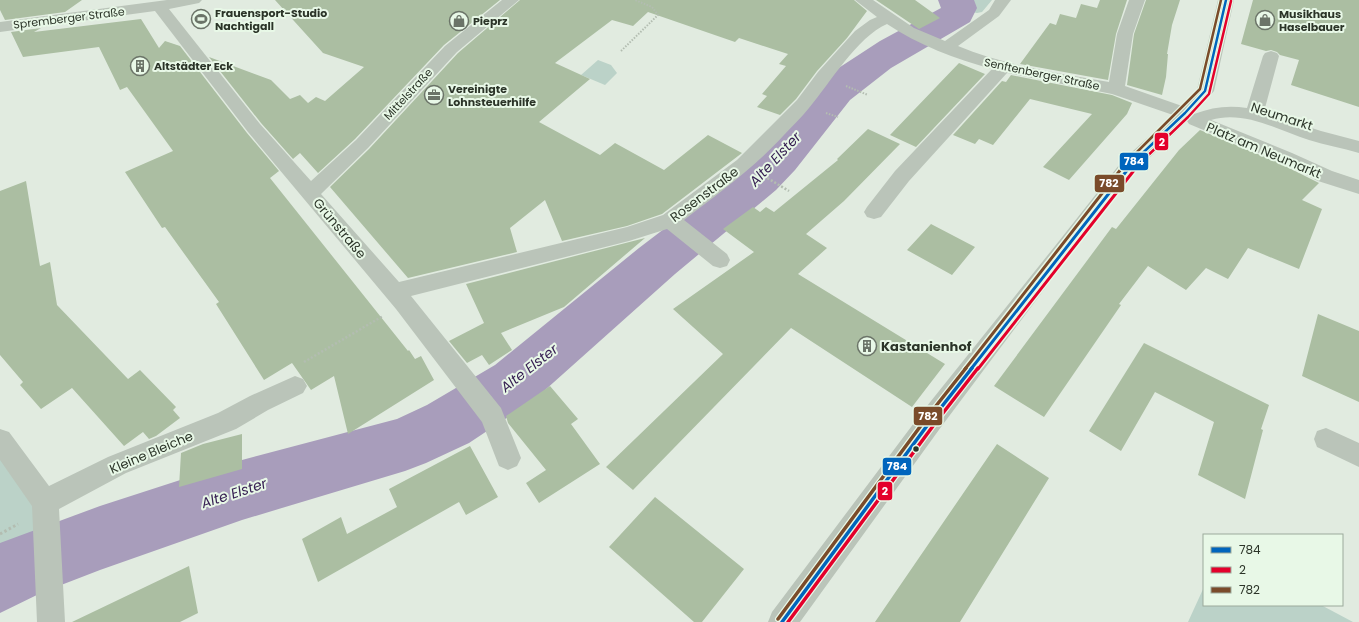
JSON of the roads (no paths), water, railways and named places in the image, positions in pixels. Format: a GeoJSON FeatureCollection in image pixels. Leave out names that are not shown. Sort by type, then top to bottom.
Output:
{"type":"FeatureCollection","features":[{"type":"Feature","properties":{"kind":"street","name":"Spremberger Straße"},"geometry":{"type":"LineString","coordinates":[[0,27],[139,4],[159,6],[194,0]]}},
{"type":"Feature","properties":{"kind":"street","name":"Mittelstraße"},"geometry":{"type":"LineString","coordinates":[[310,193],[362,144],[451,49],[511,0]]}},
{"type":"Feature","properties":{"kind":"street","name":"Senftenberger Straße"},"geometry":{"type":"LineString","coordinates":[[864,0],[908,31],[972,58],[1003,67],[1116,89],[1185,113]]}},
{"type":"Feature","properties":{"kind":"street"},"geometry":{"type":"LineString","coordinates":[[940,45],[994,13],[1003,0]]}},
{"type":"Feature","properties":{"kind":"street"},"geometry":{"type":"LineString","coordinates":[[1116,89],[1125,34],[1136,0]]}},
{"type":"Feature","properties":{"kind":"street"},"geometry":{"type":"LineString","coordinates":[[782,622],[932,419],[1066,246],[1130,166],[1185,113],[1205,90],[1226,0]]}},
{"type":"Feature","properties":{"kind":"street","name":"Grünstraße"},"geometry":{"type":"LineString","coordinates":[[159,6],[191,50],[398,298],[492,416],[508,458]]}},
{"type":"Feature","properties":{"kind":"street","name":"Rosenstraße"},"geometry":{"type":"LineString","coordinates":[[398,298],[629,234],[674,224],[744,164],[777,132],[803,104],[824,76],[861,34],[876,23],[888,18]]}},
{"type":"Feature","properties":{"kind":"street"},"geometry":{"type":"LineString","coordinates":[[1256,108],[1271,56]]}},
{"type":"Feature","properties":{"kind":"street"},"geometry":{"type":"LineString","coordinates":[[874,212],[902,176],[1003,67]]}},
{"type":"Feature","properties":{"kind":"street","name":"Neumarkt"},"geometry":{"type":"LineString","coordinates":[[1205,90],[1359,142]]}},
{"type":"Feature","properties":{"kind":"street","name":"Platz am Neumarkt"},"geometry":{"type":"LineString","coordinates":[[1359,147],[1310,134],[1256,115],[1236,112],[1206,114],[1195,120],[1325,176],[1359,187]]}},
{"type":"Feature","properties":{"kind":"street"},"geometry":{"type":"LineString","coordinates":[[674,224],[720,260]]}},
{"type":"Feature","properties":{"kind":"street","name":"Kleine Bleiche"},"geometry":{"type":"LineString","coordinates":[[45,502],[117,465],[228,421],[258,404],[296,376]]}},
{"type":"Feature","properties":{"kind":"street"},"geometry":{"type":"LineString","coordinates":[[1326,439],[1359,455]]}},
{"type":"Feature","properties":{"kind":"street"},"geometry":{"type":"LineString","coordinates":[[0,440],[45,502],[51,622]]}},
{"type":"Feature","properties":{"kind":"waterway","name":"Alte Elster"},"geometry":{"type":"LineString","coordinates":[[0,579],[23,567],[100,538],[242,490],[405,444],[448,424],[515,382],[657,261],[760,179],[779,159],[835,91],[862,69],[957,14],[959,8],[956,0]]}},
{"type":"Feature","properties":{"kind":"place","name":"Frauensport-Studio Nachtigall"},"geometry":{"type":"Point","coordinates":[201,19]}},
{"type":"Feature","properties":{"kind":"place","name":"Musikhaus Haselbauer"},"geometry":{"type":"Point","coordinates":[1265,20]}},
{"type":"Feature","properties":{"kind":"place","name":"Pieprz"},"geometry":{"type":"Point","coordinates":[459,21]}},
{"type":"Feature","properties":{"kind":"place","name":"Altstädter Eck"},"geometry":{"type":"Point","coordinates":[140,66]}},
{"type":"Feature","properties":{"kind":"place","name":"Vereinigte Lohnsteuerhilfe"},"geometry":{"type":"Point","coordinates":[434,95]}},
{"type":"Feature","properties":{"kind":"place","name":"Kastanienhof"},"geometry":{"type":"Point","coordinates":[867,346]}}]}
